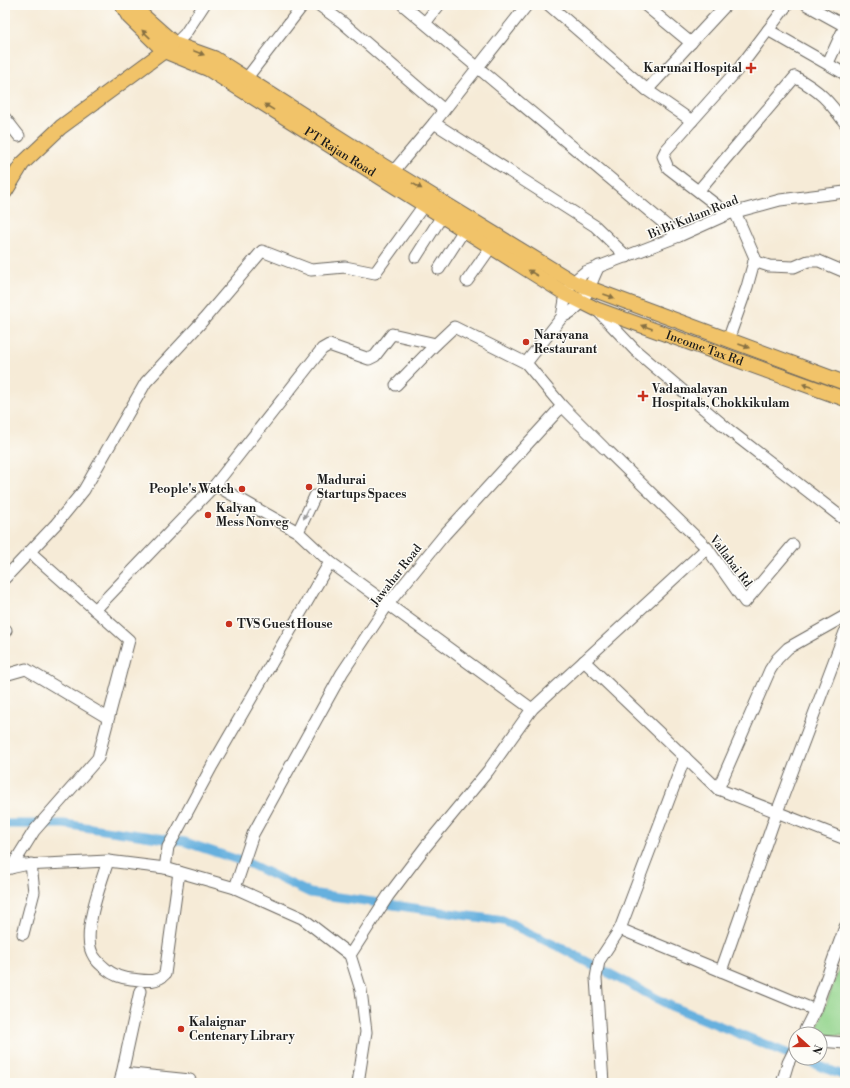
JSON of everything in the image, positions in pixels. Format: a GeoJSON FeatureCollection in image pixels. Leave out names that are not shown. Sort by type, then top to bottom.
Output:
{"type":"FeatureCollection","features":[{"type":"Feature","properties":{"kind":"main road","name":"PT Rajan Road"},"geometry":{"type":"LineString","coordinates":[[122,5],[129,17],[170,48],[297,118],[569,288]]}},
{"type":"Feature","properties":{"kind":"main road","name":"PT Rajan Road"},"geometry":{"type":"LineString","coordinates":[[136,5],[139,12],[170,48],[214,58],[246,79],[297,118]]}},
{"type":"Feature","properties":{"kind":"main road"},"geometry":{"type":"LineString","coordinates":[[5,192],[22,164],[61,127],[170,48]]}},
{"type":"Feature","properties":{"kind":"main road","name":"PT Rajan Road"},"geometry":{"type":"LineString","coordinates":[[390,176],[424,205],[491,247],[569,288]]}},
{"type":"Feature","properties":{"kind":"main road","name":"Income Tax Rd"},"geometry":{"type":"LineString","coordinates":[[569,288],[590,289],[845,383]]}},
{"type":"Feature","properties":{"kind":"main road","name":"Income Tax Rd"},"geometry":{"type":"LineString","coordinates":[[569,288],[582,302],[596,309],[845,399]]}},
{"type":"Feature","properties":{"kind":"street"},"geometry":{"type":"LineString","coordinates":[[246,79],[303,5]]}},
{"type":"Feature","properties":{"kind":"street"},"geometry":{"type":"LineString","coordinates":[[319,5],[342,22],[444,110]]}},
{"type":"Feature","properties":{"kind":"street"},"geometry":{"type":"LineString","coordinates":[[403,5],[679,236]]}},
{"type":"Feature","properties":{"kind":"street"},"geometry":{"type":"LineString","coordinates":[[424,23],[439,5]]}},
{"type":"Feature","properties":{"kind":"street"},"geometry":{"type":"LineString","coordinates":[[390,176],[434,123],[526,5]]}},
{"type":"Feature","properties":{"kind":"street"},"geometry":{"type":"LineString","coordinates":[[549,5],[648,90],[692,121]]}},
{"type":"Feature","properties":{"kind":"street"},"geometry":{"type":"LineString","coordinates":[[645,5],[691,43]]}},
{"type":"Feature","properties":{"kind":"street"},"geometry":{"type":"LineString","coordinates":[[728,340],[747,287],[755,258],[731,213],[668,168],[663,156],[740,67],[786,5]]}},
{"type":"Feature","properties":{"kind":"street"},"geometry":{"type":"LineString","coordinates":[[807,5],[845,26],[828,63]]}},
{"type":"Feature","properties":{"kind":"street"},"geometry":{"type":"LineString","coordinates":[[170,48],[185,34],[201,6]]}},
{"type":"Feature","properties":{"kind":"street"},"geometry":{"type":"LineString","coordinates":[[648,90],[723,6]]}},
{"type":"Feature","properties":{"kind":"street"},"geometry":{"type":"LineString","coordinates":[[768,30],[845,74]]}},
{"type":"Feature","properties":{"kind":"street"},"geometry":{"type":"LineString","coordinates":[[699,190],[795,77],[813,87],[827,99],[845,123]]}},
{"type":"Feature","properties":{"kind":"street"},"geometry":{"type":"LineString","coordinates":[[5,118],[19,136]]}},
{"type":"Feature","properties":{"kind":"street"},"geometry":{"type":"LineString","coordinates":[[434,123],[475,151],[510,170],[595,226],[627,257]]}},
{"type":"Feature","properties":{"kind":"street","name":"Bi Bi Kulam Road"},"geometry":{"type":"LineString","coordinates":[[569,288],[585,272],[679,236],[731,213],[780,200],[845,192]]}},
{"type":"Feature","properties":{"kind":"street"},"geometry":{"type":"LineString","coordinates":[[5,578],[30,552],[84,490],[146,382],[199,325],[262,251],[311,270],[344,267],[375,273],[424,205]]}},
{"type":"Feature","properties":{"kind":"street"},"geometry":{"type":"LineString","coordinates":[[416,257],[442,216]]}},
{"type":"Feature","properties":{"kind":"street"},"geometry":{"type":"LineString","coordinates":[[440,269],[464,230]]}},
{"type":"Feature","properties":{"kind":"street"},"geometry":{"type":"LineString","coordinates":[[467,281],[491,247]]}},
{"type":"Feature","properties":{"kind":"street"},"geometry":{"type":"LineString","coordinates":[[754,261],[769,266],[794,267],[808,261],[819,261],[845,272]]}},
{"type":"Feature","properties":{"kind":"street"},"geometry":{"type":"LineString","coordinates":[[562,317],[572,313],[582,302],[590,289],[592,279],[600,266]]}},
{"type":"Feature","properties":{"kind":"street"},"geometry":{"type":"LineString","coordinates":[[526,363],[562,317],[569,288]]}},
{"type":"Feature","properties":{"kind":"street"},"geometry":{"type":"LineString","coordinates":[[596,309],[635,350],[724,426],[845,520]]}},
{"type":"Feature","properties":{"kind":"street"},"geometry":{"type":"LineString","coordinates":[[396,385],[454,326],[526,363],[562,406]]}},
{"type":"Feature","properties":{"kind":"street"},"geometry":{"type":"LineString","coordinates":[[95,610],[215,485],[322,349],[329,345],[369,359],[375,356],[392,334],[436,344]]}},
{"type":"Feature","properties":{"kind":"street","name":"Vallabai Rd"},"geometry":{"type":"LineString","coordinates":[[562,406],[707,548],[745,602],[793,546]]}},
{"type":"Feature","properties":{"kind":"street","name":"Jawahar Road"},"geometry":{"type":"LineString","coordinates":[[235,888],[253,834],[342,673],[388,604],[445,534],[562,406]]}},
{"type":"Feature","properties":{"kind":"street"},"geometry":{"type":"LineString","coordinates":[[215,485],[298,532],[330,562],[532,709]]}},
{"type":"Feature","properties":{"kind":"street"},"geometry":{"type":"LineString","coordinates":[[298,532],[315,496]]}},
{"type":"Feature","properties":{"kind":"street"},"geometry":{"type":"LineString","coordinates":[[350,955],[380,906],[426,846],[488,771],[532,709],[707,548]]}},
{"type":"Feature","properties":{"kind":"street"},"geometry":{"type":"LineString","coordinates":[[8,869],[34,831],[98,758],[129,640],[30,552]]}},
{"type":"Feature","properties":{"kind":"street"},"geometry":{"type":"LineString","coordinates":[[164,868],[168,847],[212,766],[330,562]]}},
{"type":"Feature","properties":{"kind":"street"},"geometry":{"type":"LineString","coordinates":[[718,789],[770,670],[777,659],[788,648],[845,616]]}},
{"type":"Feature","properties":{"kind":"street"},"geometry":{"type":"LineString","coordinates":[[721,971],[777,812],[845,632]]}},
{"type":"Feature","properties":{"kind":"street"},"geometry":{"type":"LineString","coordinates":[[584,661],[718,789],[845,839]]}},
{"type":"Feature","properties":{"kind":"street"},"geometry":{"type":"LineString","coordinates":[[5,675],[26,669],[108,718]]}},
{"type":"Feature","properties":{"kind":"street"},"geometry":{"type":"LineString","coordinates":[[604,1083],[596,978],[599,962],[620,929],[685,757]]}},
{"type":"Feature","properties":{"kind":"street"},"geometry":{"type":"LineString","coordinates":[[8,869],[31,864],[108,861],[164,868],[235,888],[302,918],[350,955],[360,990],[366,1032],[358,1083]]}},
{"type":"Feature","properties":{"kind":"street"},"geometry":{"type":"LineString","coordinates":[[108,861],[98,892],[89,939],[91,952],[98,962],[113,974],[127,978],[154,982],[161,979],[165,974],[179,872]]}},
{"type":"Feature","properties":{"kind":"street"},"geometry":{"type":"LineString","coordinates":[[23,934],[34,892],[31,864]]}},
{"type":"Feature","properties":{"kind":"street"},"geometry":{"type":"LineString","coordinates":[[807,1026],[815,1010],[845,927]]}},
{"type":"Feature","properties":{"kind":"street"},"geometry":{"type":"LineString","coordinates":[[620,929],[815,1010]]}},
{"type":"Feature","properties":{"kind":"street"},"geometry":{"type":"LineString","coordinates":[[140,991],[121,1078],[190,1080]]}},
{"type":"Feature","properties":{"kind":"street"},"geometry":{"type":"LineString","coordinates":[[828,1042],[845,1043]]}},
{"type":"Feature","properties":{"kind":"street"},"geometry":{"type":"LineString","coordinates":[[782,1083],[788,1064]]}},
{"type":"Feature","properties":{"kind":"green space"},"geometry":{"type":"Polygon","coordinates":[[[845,953],[845,1036],[828,1035],[828,1026],[818,1026],[845,953]]]}},
{"type":"Feature","properties":{"kind":"waterway"},"geometry":{"type":"LineString","coordinates":[[5,824],[64,824],[185,842],[250,864],[310,893],[504,921],[563,949],[671,1006],[788,1054]]}},
{"type":"Feature","properties":{"kind":"waterway"},"geometry":{"type":"LineString","coordinates":[[819,1066],[845,1076]]}},
{"type":"Feature","properties":{"kind":"place","name":"Karunai Hospital"},"geometry":{"type":"Point","coordinates":[751,68]}},
{"type":"Feature","properties":{"kind":"place","name":"Narayana Restaurant"},"geometry":{"type":"Point","coordinates":[526,342]}},
{"type":"Feature","properties":{"kind":"place","name":"Vadamalayan Hospitals, Chokkikulam"},"geometry":{"type":"Point","coordinates":[643,396]}},
{"type":"Feature","properties":{"kind":"place","name":"Madurai Startups Spaces"},"geometry":{"type":"Point","coordinates":[309,487]}},
{"type":"Feature","properties":{"kind":"place","name":"People's Watch"},"geometry":{"type":"Point","coordinates":[242,489]}},
{"type":"Feature","properties":{"kind":"place","name":"Kalyan Mess Nonveg"},"geometry":{"type":"Point","coordinates":[208,515]}},
{"type":"Feature","properties":{"kind":"place","name":"TVS Guest House"},"geometry":{"type":"Point","coordinates":[229,624]}},
{"type":"Feature","properties":{"kind":"place","name":"Kalaignar Centenary Library"},"geometry":{"type":"Point","coordinates":[181,1029]}}]}
